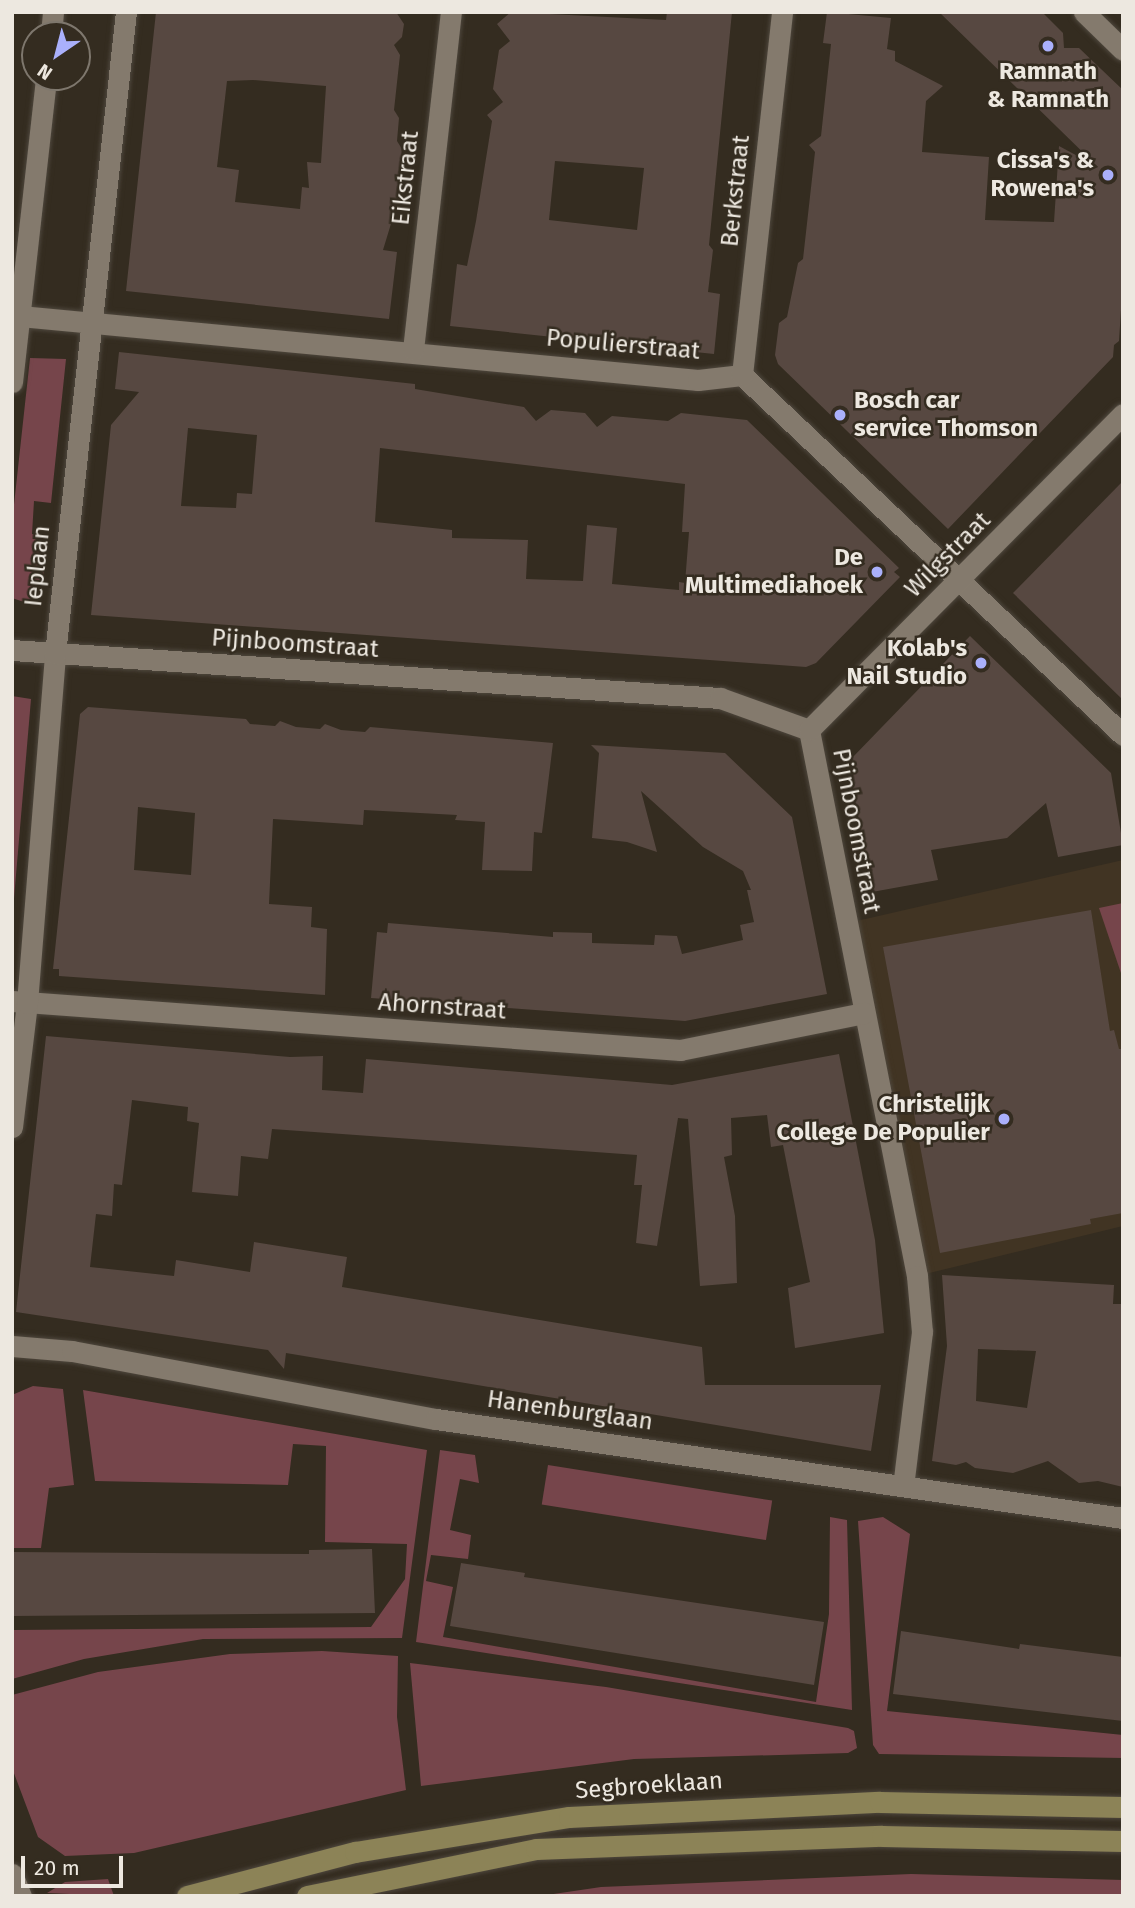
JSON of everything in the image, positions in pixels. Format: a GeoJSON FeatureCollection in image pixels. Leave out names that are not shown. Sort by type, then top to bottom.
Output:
{"type":"FeatureCollection","features":[{"type":"Feature","properties":{"kind":"main road","name":"Segbroeklaan"},"geometry":{"type":"LineString","coordinates":[[187,1896],[355,1852],[569,1818],[880,1802],[1123,1807]]}},
{"type":"Feature","properties":{"kind":"main road"},"geometry":{"type":"LineString","coordinates":[[307,1896],[536,1849],[882,1836],[1123,1840]]}},
{"type":"Feature","properties":{"kind":"street","name":"Ieplaan"},"geometry":{"type":"LineString","coordinates":[[12,1127],[20,1002],[89,320],[126,12]]}},
{"type":"Feature","properties":{"kind":"street","name":"Eikstraat"},"geometry":{"type":"LineString","coordinates":[[413,350],[451,12]]}},
{"type":"Feature","properties":{"kind":"street","name":"Berkstraat"},"geometry":{"type":"LineString","coordinates":[[742,375],[782,12]]}},
{"type":"Feature","properties":{"kind":"street"},"geometry":{"type":"LineString","coordinates":[[1084,12],[1123,50]]}},
{"type":"Feature","properties":{"kind":"street"},"geometry":{"type":"LineString","coordinates":[[12,382],[44,91]]}},
{"type":"Feature","properties":{"kind":"street","name":"Populierstraat"},"geometry":{"type":"LineString","coordinates":[[20,316],[413,350],[698,380],[742,375]]}},
{"type":"Feature","properties":{"kind":"street"},"geometry":{"type":"LineString","coordinates":[[742,375],[1123,735]]}},
{"type":"Feature","properties":{"kind":"street","name":"Wilgstraat"},"geometry":{"type":"LineString","coordinates":[[809,730],[1123,414]]}},
{"type":"Feature","properties":{"kind":"street","name":"Pijnboomstraat"},"geometry":{"type":"LineString","coordinates":[[12,650],[720,698],[809,730],[917,1276],[922,1332],[903,1486]]}},
{"type":"Feature","properties":{"kind":"street","name":"Ahornstraat"},"geometry":{"type":"LineString","coordinates":[[20,1002],[680,1050],[864,1013]]}},
{"type":"Feature","properties":{"kind":"street","name":"Hanenburglaan"},"geometry":{"type":"LineString","coordinates":[[12,1346],[72,1351],[436,1419],[1123,1518]]}},
{"type":"Feature","properties":{"kind":"street"},"geometry":{"type":"LineString","coordinates":[[12,1874],[21,1896]]}},
{"type":"Feature","properties":{"kind":"shaded area"},"geometry":{"type":"Polygon","coordinates":[[[30,358],[66,359],[51,503],[34,501],[32,534],[47,535],[42,597],[33,605],[12,598],[12,523],[30,358]]]}},
{"type":"Feature","properties":{"kind":"shaded area"},"geometry":{"type":"Polygon","coordinates":[[[12,696],[31,699],[12,922],[12,696]]]}},
{"type":"Feature","properties":{"kind":"shaded area","name":"Christelijk College De Populier"},"geometry":{"type":"Polygon","coordinates":[[[1123,860],[1123,1226],[917,1276],[848,923],[1123,860]]]}},
{"type":"Feature","properties":{"kind":"shaded area"},"geometry":{"type":"Polygon","coordinates":[[[1123,903],[1123,979],[1099,908],[1123,903]]]}},
{"type":"Feature","properties":{"kind":"shaded area"},"geometry":{"type":"Polygon","coordinates":[[[33,1386],[63,1389],[74,1485],[49,1488],[41,1548],[12,1548],[12,1395],[33,1386]]]}},
{"type":"Feature","properties":{"kind":"shaded area"},"geometry":{"type":"Polygon","coordinates":[[[83,1390],[427,1450],[402,1638],[203,1639],[84,1659],[12,1679],[12,1630],[371,1627],[405,1579],[407,1544],[325,1542],[326,1446],[293,1444],[288,1485],[95,1481],[83,1390]]]}},
{"type":"Feature","properties":{"kind":"shaded area"},"geometry":{"type":"Polygon","coordinates":[[[440,1450],[475,1455],[479,1483],[460,1479],[450,1530],[471,1535],[468,1559],[431,1555],[426,1581],[453,1587],[443,1637],[816,1702],[829,1614],[830,1517],[847,1520],[852,1710],[416,1642],[440,1450]]]}},
{"type":"Feature","properties":{"kind":"shaded area"},"geometry":{"type":"Polygon","coordinates":[[[548,1465],[772,1501],[766,1540],[542,1505],[548,1465]]]}},
{"type":"Feature","properties":{"kind":"shaded area"},"geometry":{"type":"Polygon","coordinates":[[[883,1517],[910,1534],[887,1711],[1123,1735],[1123,1758],[879,1754],[873,1745],[858,1521],[883,1517]]]}},
{"type":"Feature","properties":{"kind":"shaded area"},"geometry":{"type":"Polygon","coordinates":[[[322,1651],[398,1656],[397,1717],[406,1790],[134,1853],[65,1856],[38,1837],[12,1768],[12,1695],[98,1672],[230,1654],[322,1651]]]}},
{"type":"Feature","properties":{"kind":"shaded area"},"geometry":{"type":"Polygon","coordinates":[[[410,1663],[606,1687],[848,1728],[854,1731],[857,1748],[848,1753],[634,1759],[421,1786],[410,1663]]]}},
{"type":"Feature","properties":{"kind":"shaded area"},"geometry":{"type":"Polygon","coordinates":[[[911,1874],[1123,1880],[1123,1896],[540,1896],[601,1887],[911,1874]]]}},
{"type":"Feature","properties":{"kind":"shaded area"},"geometry":{"type":"Polygon","coordinates":[[[108,1879],[114,1896],[47,1893],[65,1882],[108,1879]]]}},
{"type":"Feature","properties":{"kind":"building"},"geometry":{"type":"Polygon","coordinates":[[[156,12],[396,12],[404,24],[402,37],[394,45],[400,55],[394,110],[399,118],[397,141],[402,149],[399,172],[404,181],[383,250],[397,252],[389,319],[126,291],[156,12]],[[253,80],[227,81],[217,167],[239,170],[235,202],[300,209],[302,187],[309,188],[307,162],[321,163],[326,86],[253,80]]]}},
{"type":"Feature","properties":{"kind":"building"},"geometry":{"type":"Polygon","coordinates":[[[511,12],[666,20],[667,12],[732,12],[709,245],[713,250],[708,292],[720,294],[714,354],[450,326],[457,264],[467,266],[476,221],[492,121],[487,115],[503,102],[493,89],[499,50],[510,41],[497,24],[511,12]],[[555,161],[549,220],[637,230],[644,168],[555,161]]]}},
{"type":"Feature","properties":{"kind":"building"},"geometry":{"type":"Polygon","coordinates":[[[827,12],[891,18],[887,49],[895,51],[895,61],[943,86],[926,101],[922,152],[989,157],[985,220],[1054,222],[1059,146],[1098,167],[939,12],[1042,12],[1063,33],[1064,48],[1079,48],[1123,90],[1123,279],[1119,341],[1114,345],[1113,357],[948,529],[778,364],[775,355],[779,323],[787,317],[798,263],[803,259],[815,152],[809,145],[821,136],[831,44],[823,43],[827,12]]]}},
{"type":"Feature","properties":{"kind":"building"},"geometry":{"type":"Polygon","coordinates":[[[119,352],[415,384],[415,389],[524,407],[536,421],[551,410],[585,413],[597,427],[612,416],[668,421],[681,413],[747,420],[899,568],[894,572],[900,577],[816,663],[806,667],[91,615],[111,425],[139,392],[115,389],[119,352]],[[188,428],[181,506],[236,508],[237,493],[252,494],[257,435],[188,428]],[[380,448],[375,522],[452,530],[452,538],[528,540],[526,579],[583,581],[587,525],[617,528],[612,584],[679,590],[679,582],[685,583],[689,532],[682,532],[685,484],[380,448]]]}},
{"type":"Feature","properties":{"kind":"building"},"geometry":{"type":"Polygon","coordinates":[[[1123,481],[1123,700],[1013,593],[1123,481]]]}},
{"type":"Feature","properties":{"kind":"building"},"geometry":{"type":"Polygon","coordinates":[[[970,636],[1111,773],[1123,845],[1058,857],[1046,803],[1007,838],[931,850],[938,880],[872,892],[849,767],[851,759],[970,636]]]}},
{"type":"Feature","properties":{"kind":"building"},"geometry":{"type":"Polygon","coordinates":[[[88,707],[246,719],[250,724],[275,726],[280,721],[296,727],[320,729],[325,724],[341,730],[365,732],[370,727],[553,743],[542,833],[534,832],[532,871],[482,870],[485,822],[455,820],[457,815],[364,810],[363,825],[273,819],[269,904],[312,907],[311,927],[327,929],[325,995],[59,976],[59,969],[53,969],[80,714],[88,707]],[[138,807],[134,870],[191,875],[195,813],[138,807]]]}},
{"type":"Feature","properties":{"kind":"building"},"geometry":{"type":"Polygon","coordinates":[[[591,745],[725,753],[792,817],[827,994],[685,1021],[371,998],[377,932],[387,933],[388,923],[553,937],[553,932],[592,933],[592,943],[654,945],[655,935],[677,936],[682,954],[743,940],[740,925],[754,922],[747,890],[751,890],[743,871],[703,847],[641,791],[657,852],[627,842],[592,838],[599,753],[591,745]]]}},
{"type":"Feature","properties":{"kind":"building","name":"Christelijk College De Populier"},"geometry":{"type":"Polygon","coordinates":[[[1091,910],[1110,1031],[1114,1030],[1119,1049],[1123,1049],[1123,1213],[1090,1219],[1091,1224],[940,1253],[883,947],[1091,910]]]}},
{"type":"Feature","properties":{"kind":"building"},"geometry":{"type":"Polygon","coordinates":[[[46,1036],[290,1057],[323,1056],[322,1090],[363,1093],[366,1059],[672,1085],[839,1054],[875,1240],[884,1333],[795,1348],[788,1288],[810,1282],[783,1145],[771,1147],[767,1115],[731,1118],[732,1155],[724,1157],[735,1216],[737,1283],[700,1286],[688,1119],[678,1118],[657,1246],[636,1243],[642,1185],[634,1185],[637,1155],[272,1129],[268,1159],[241,1156],[238,1196],[192,1192],[199,1123],[187,1121],[188,1107],[132,1100],[122,1185],[114,1184],[112,1216],[96,1214],[90,1267],[174,1276],[176,1260],[250,1272],[254,1242],[347,1257],[342,1287],[702,1347],[705,1385],[881,1385],[871,1451],[286,1353],[284,1369],[268,1350],[16,1312],[46,1036]]]}},
{"type":"Feature","properties":{"kind":"building"},"geometry":{"type":"Polygon","coordinates":[[[942,1275],[1114,1285],[1113,1304],[1123,1304],[1123,1487],[1098,1481],[1079,1483],[1048,1461],[1013,1473],[975,1468],[966,1462],[956,1465],[932,1461],[947,1346],[942,1275]],[[978,1349],[976,1401],[1027,1408],[1036,1351],[978,1349]]]}},
{"type":"Feature","properties":{"kind":"building"},"geometry":{"type":"Polygon","coordinates":[[[372,1549],[375,1613],[12,1616],[12,1552],[309,1554],[309,1550],[372,1549]]]}},
{"type":"Feature","properties":{"kind":"building"},"geometry":{"type":"Polygon","coordinates":[[[461,1563],[525,1573],[524,1577],[824,1622],[814,1685],[450,1626],[461,1563]]]}},
{"type":"Feature","properties":{"kind":"building"},"geometry":{"type":"Polygon","coordinates":[[[901,1631],[1019,1649],[1020,1644],[1123,1657],[1123,1721],[893,1694],[901,1631]]]}},
{"type":"Feature","properties":{"kind":"place","name":"Ramnath & Ramnath"},"geometry":{"type":"Point","coordinates":[1048,46]}},
{"type":"Feature","properties":{"kind":"place","name":"Cissa's & Rowena's"},"geometry":{"type":"Point","coordinates":[1108,175]}},
{"type":"Feature","properties":{"kind":"place","name":"Bosch car service Thomson"},"geometry":{"type":"Point","coordinates":[840,415]}},
{"type":"Feature","properties":{"kind":"place","name":"De Multimediahoek"},"geometry":{"type":"Point","coordinates":[877,572]}},
{"type":"Feature","properties":{"kind":"place","name":"Kolab's Nail Studio"},"geometry":{"type":"Point","coordinates":[981,663]}},
{"type":"Feature","properties":{"kind":"place","name":"Christelijk College De Populier"},"geometry":{"type":"Point","coordinates":[1004,1119]}}]}
